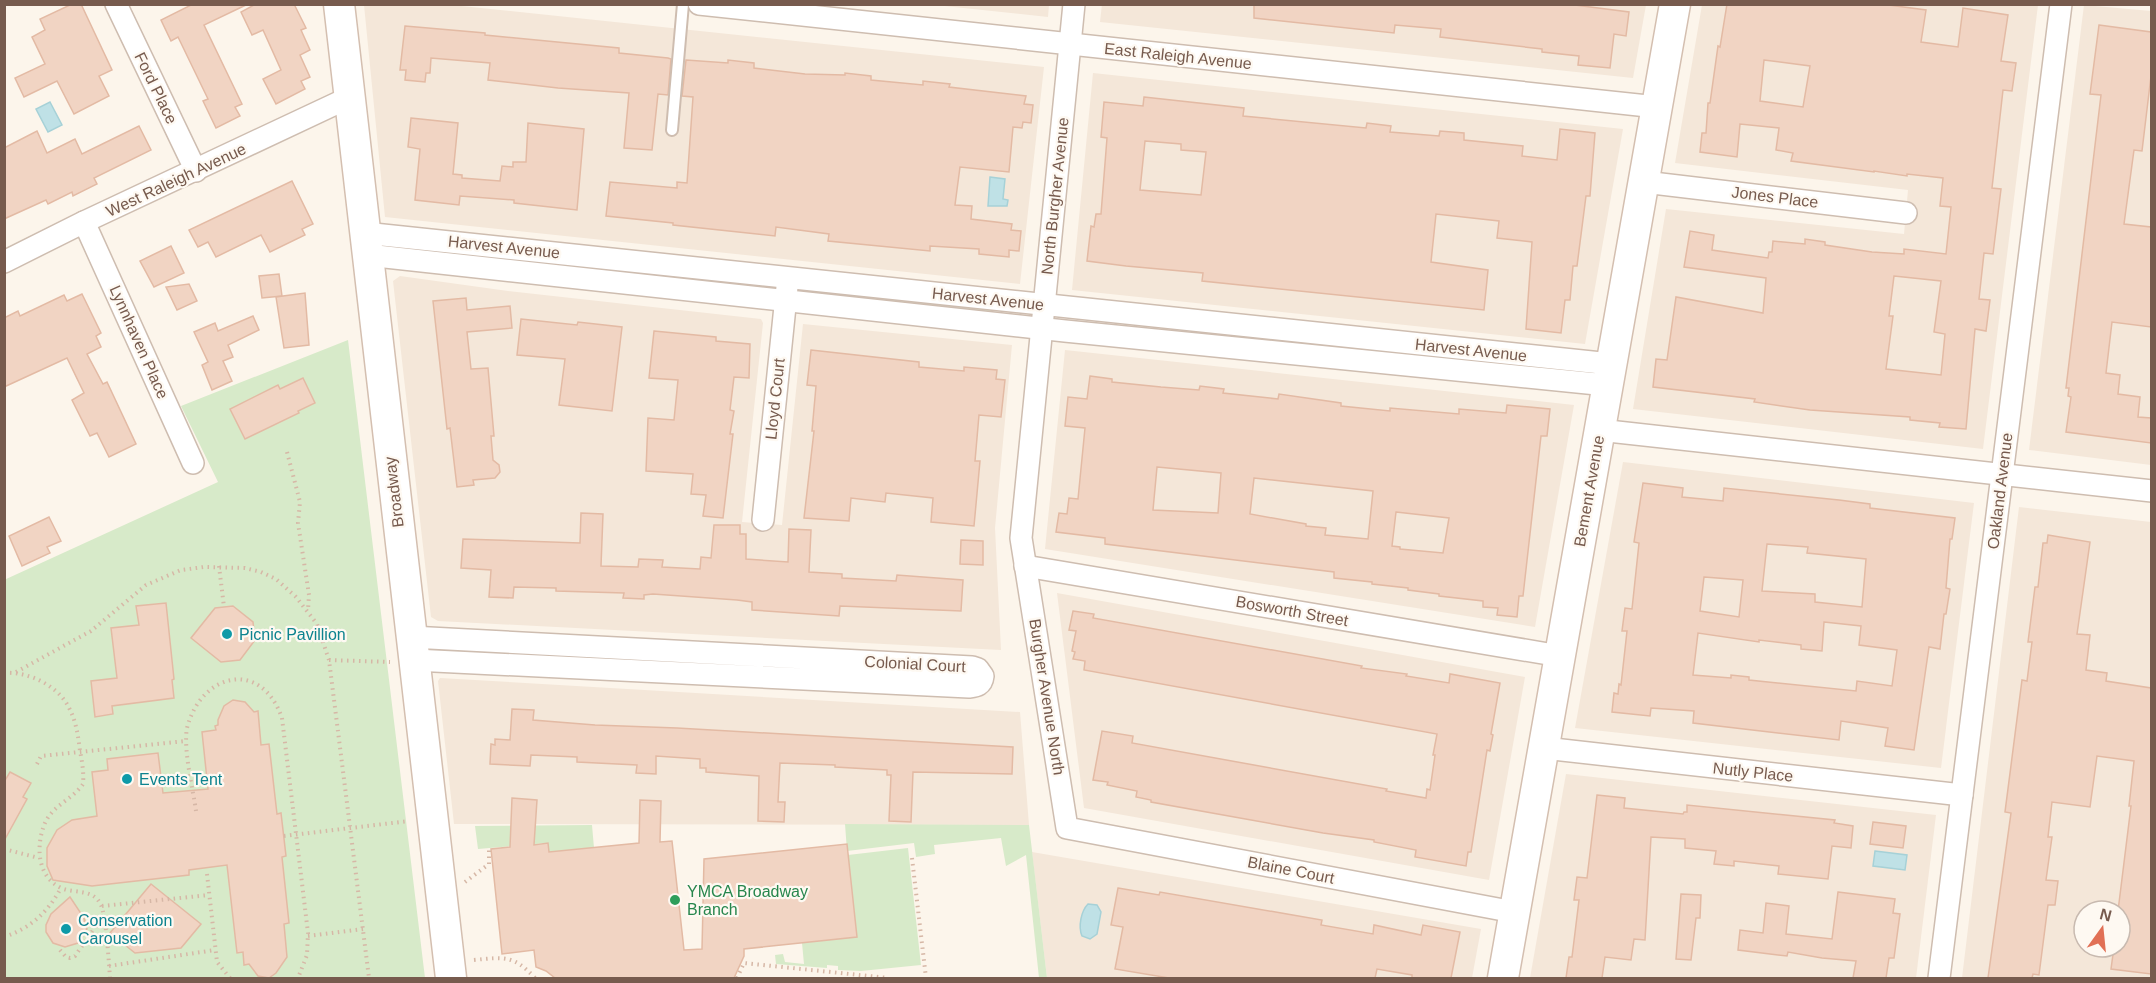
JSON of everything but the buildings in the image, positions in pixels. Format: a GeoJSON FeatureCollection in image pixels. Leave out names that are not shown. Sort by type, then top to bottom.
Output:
{"type":"FeatureCollection","features":[{"type":"Feature","properties":{"kind":"street","name":"Ford Place"},"geometry":{"type":"LineString","coordinates":[[116,4],[196,171]]}},
{"type":"Feature","properties":{"kind":"street","name":"Broadway"},"geometry":{"type":"LineString","coordinates":[[339,4],[406,653],[460,970]]}},
{"type":"Feature","properties":{"kind":"street","name":"East Raleigh Avenue"},"geometry":{"type":"LineString","coordinates":[[699,4],[1657,106]]}},
{"type":"Feature","properties":{"kind":"street","name":"North Burgher Avenue"},"geometry":{"type":"LineString","coordinates":[[1025,566],[1021,538],[1074,4]]}},
{"type":"Feature","properties":{"kind":"street","name":"Bement Avenue"},"geometry":{"type":"LineString","coordinates":[[1503,978],[1675,4]]}},
{"type":"Feature","properties":{"kind":"street","name":"Oakland Avenue"},"geometry":{"type":"LineString","coordinates":[[1939,978],[2061,4]]}},
{"type":"Feature","properties":{"kind":"street","name":"West Raleigh Avenue"},"geometry":{"type":"LineString","coordinates":[[4,262],[348,98]]}},
{"type":"Feature","properties":{"kind":"street","name":"Jones Place"},"geometry":{"type":"LineString","coordinates":[[1644,182],[1906,213]]}},
{"type":"Feature","properties":{"kind":"street","name":"Lynnhaven Place"},"geometry":{"type":"LineString","coordinates":[[84,222],[193,463]]}},
{"type":"Feature","properties":{"kind":"street","name":"Harvest Avenue"},"geometry":{"type":"LineString","coordinates":[[365,244],[659,264],[1396,342],[1609,375]]}},
{"type":"Feature","properties":{"kind":"street","name":"Harvest Avenue"},"geometry":{"type":"LineString","coordinates":[[365,244],[657,286],[1222,347],[1394,364],[1609,375]]}},
{"type":"Feature","properties":{"kind":"street","name":"Lloyd Court"},"geometry":{"type":"LineString","coordinates":[[763,520],[788,278]]}},
{"type":"Feature","properties":{"kind":"street"},"geometry":{"type":"LineString","coordinates":[[1599,430],[2151,491]]}},
{"type":"Feature","properties":{"kind":"street","name":"Bosworth Street"},"geometry":{"type":"LineString","coordinates":[[1025,566],[1560,656]]}},
{"type":"Feature","properties":{"kind":"street","name":"Burgher Avenue North"},"geometry":{"type":"LineString","coordinates":[[1025,566],[1046,681],[1067,828]]}},
{"type":"Feature","properties":{"kind":"street","name":"Colonial Court"},"geometry":{"type":"LineString","coordinates":[[596,647],[972,667],[978,669],[983,676],[981,683],[969,687],[595,669],[406,653],[596,647]]}},
{"type":"Feature","properties":{"kind":"street","name":"Nutly Place"},"geometry":{"type":"LineString","coordinates":[[1544,748],[1962,795]]}},
{"type":"Feature","properties":{"kind":"street","name":"Blaine Court"},"geometry":{"type":"LineString","coordinates":[[1067,828],[1514,912]]}},
{"type":"Feature","properties":{"kind":"lane"},"geometry":{"type":"LineString","coordinates":[[672,130],[683,4]]}},
{"type":"Feature","properties":{"kind":"lane"},"geometry":{"type":"LineString","coordinates":[[657,286],[659,264]]}},
{"type":"Feature","properties":{"kind":"lane"},"geometry":{"type":"LineString","coordinates":[[1222,347],[1223,324]]}},
{"type":"Feature","properties":{"kind":"lane"},"geometry":{"type":"LineString","coordinates":[[1394,364],[1396,342]]}},
{"type":"Feature","properties":{"kind":"lane"},"geometry":{"type":"LineString","coordinates":[[595,669],[596,647]]}},
{"type":"Feature","properties":{"kind":"lane"},"geometry":{"type":"LineString","coordinates":[[757,677],[758,656]]}},
{"type":"Feature","properties":{"kind":"path"},"geometry":{"type":"LineString","coordinates":[[287,452],[300,502],[298,523],[309,595],[308,611]]}},
{"type":"Feature","properties":{"kind":"path"},"geometry":{"type":"LineString","coordinates":[[219,566],[224,607]]}},
{"type":"Feature","properties":{"kind":"path"},"geometry":{"type":"LineString","coordinates":[[16,672],[91,631],[146,585],[181,570],[219,566],[245,568],[276,579],[308,611],[321,632],[329,660],[369,978]]}},
{"type":"Feature","properties":{"kind":"path"},"geometry":{"type":"LineString","coordinates":[[329,660],[406,653]]}},
{"type":"Feature","properties":{"kind":"path"},"geometry":{"type":"LineString","coordinates":[[4,673],[16,672],[34,677],[55,691],[68,703],[75,721],[83,784],[52,812],[45,822],[39,858],[43,870],[61,888],[83,891],[102,906],[110,978]]}},
{"type":"Feature","properties":{"kind":"path"},"geometry":{"type":"LineString","coordinates":[[196,811],[186,741],[191,716],[203,696],[225,680],[236,678],[257,684],[273,698],[282,718],[308,936],[307,955],[298,978]]}},
{"type":"Feature","properties":{"kind":"path"},"geometry":{"type":"LineString","coordinates":[[37,764],[41,756],[186,741]]}},
{"type":"Feature","properties":{"kind":"path"},"geometry":{"type":"LineString","coordinates":[[284,836],[412,820]]}},
{"type":"Feature","properties":{"kind":"path"},"geometry":{"type":"LineString","coordinates":[[460,886],[489,864],[489,847]]}},
{"type":"Feature","properties":{"kind":"path"},"geometry":{"type":"LineString","coordinates":[[4,849],[39,858]]}},
{"type":"Feature","properties":{"kind":"path"},"geometry":{"type":"LineString","coordinates":[[912,858],[926,978]]}},
{"type":"Feature","properties":{"kind":"path"},"geometry":{"type":"LineString","coordinates":[[207,874],[217,962],[230,978]]}},
{"type":"Feature","properties":{"kind":"path"},"geometry":{"type":"LineString","coordinates":[[4,937],[34,923],[46,913],[61,888]]}},
{"type":"Feature","properties":{"kind":"path"},"geometry":{"type":"LineString","coordinates":[[102,906],[209,895]]}},
{"type":"Feature","properties":{"kind":"path"},"geometry":{"type":"LineString","coordinates":[[60,950],[66,957],[75,956],[103,916]]}},
{"type":"Feature","properties":{"kind":"path"},"geometry":{"type":"LineString","coordinates":[[308,936],[363,929]]}},
{"type":"Feature","properties":{"kind":"path"},"geometry":{"type":"LineString","coordinates":[[109,966],[215,950]]}},
{"type":"Feature","properties":{"kind":"path"},"geometry":{"type":"LineString","coordinates":[[460,970],[507,958],[525,967],[535,978]]}},
{"type":"Feature","properties":{"kind":"path"},"geometry":{"type":"LineString","coordinates":[[737,978],[744,963],[888,978]]}},
{"type":"Feature","properties":{"kind":"shaded area"},"geometry":{"type":"Polygon","coordinates":[[[1102,4],[1646,5],[1633,78],[1100,22],[1102,4]]]}},
{"type":"Feature","properties":{"kind":"shaded area"},"geometry":{"type":"Polygon","coordinates":[[[364,5],[452,5],[1044,67],[1020,284],[385,217],[364,5]]]}},
{"type":"Feature","properties":{"kind":"shaded area"},"geometry":{"type":"Polygon","coordinates":[[[935,5],[1049,5],[1048,17],[935,5]]]}},
{"type":"Feature","properties":{"kind":"shaded area"},"geometry":{"type":"Polygon","coordinates":[[[1702,5],[2038,5],[1983,449],[1633,409],[1666,209],[1904,234],[1908,190],[1675,163],[1702,5]]]}},
{"type":"Feature","properties":{"kind":"shaded area"},"geometry":{"type":"Polygon","coordinates":[[[2084,5],[2151,11],[2151,465],[2029,450],[2084,5]]]}},
{"type":"Feature","properties":{"kind":"shaded area"},"geometry":{"type":"Polygon","coordinates":[[[1093,73],[1623,129],[1585,344],[1072,290],[1093,73]]]}},
{"type":"Feature","properties":{"kind":"shaded area"},"geometry":{"type":"Polygon","coordinates":[[[400,276],[508,291],[761,319],[763,323],[742,522],[782,525],[803,324],[1012,345],[995,528],[1001,650],[438,621],[431,617],[393,281],[400,276]]]}},
{"type":"Feature","properties":{"kind":"shaded area"},"geometry":{"type":"Polygon","coordinates":[[[1065,350],[1574,405],[1535,627],[1045,549],[1065,350]]]}},
{"type":"Feature","properties":{"kind":"shaded area"},"geometry":{"type":"Polygon","coordinates":[[[1623,462],[1974,503],[1941,768],[1575,728],[1623,462]]]}},
{"type":"Feature","properties":{"kind":"shaded area"},"geometry":{"type":"Polygon","coordinates":[[[2019,507],[2151,522],[2151,978],[1962,978],[2019,507]]]}},
{"type":"Feature","properties":{"kind":"shaded area"},"geometry":{"type":"Polygon","coordinates":[[[1057,593],[1525,677],[1489,880],[1084,808],[1057,593]]]}},
{"type":"Feature","properties":{"kind":"shaded area"},"geometry":{"type":"Polygon","coordinates":[[[440,678],[1020,712],[1029,825],[454,824],[438,681],[440,678]]]}},
{"type":"Feature","properties":{"kind":"shaded area"},"geometry":{"type":"Polygon","coordinates":[[[1566,774],[1936,815],[1916,978],[1530,978],[1566,774]]]}},
{"type":"Feature","properties":{"kind":"shaded area"},"geometry":{"type":"Polygon","coordinates":[[[1032,852],[1481,929],[1472,978],[1047,978],[1032,852]]]}},
{"type":"Feature","properties":{"kind":"green space"},"geometry":{"type":"Polygon","coordinates":[[[809,289],[992,309],[993,313],[808,293],[809,289]]]}},
{"type":"Feature","properties":{"kind":"green space"},"geometry":{"type":"Polygon","coordinates":[[[348,340],[425,978],[5,978],[4,580],[218,482],[181,406],[348,340]]]}},
{"type":"Feature","properties":{"kind":"green space"},"geometry":{"type":"Polygon","coordinates":[[[845,824],[1029,825],[1047,978],[1039,978],[1026,855],[1006,866],[1001,838],[934,845],[935,854],[916,857],[914,843],[847,851],[845,824]]]}},
{"type":"Feature","properties":{"kind":"green space"},"geometry":{"type":"Polygon","coordinates":[[[592,825],[594,848],[549,852],[547,843],[478,849],[475,826],[592,825]]]}},
{"type":"Feature","properties":{"kind":"green space"},"geometry":{"type":"Polygon","coordinates":[[[908,848],[921,965],[861,971],[838,970],[838,966],[827,965],[827,968],[776,964],[775,955],[783,954],[785,962],[804,964],[802,943],[857,937],[848,855],[908,848]]]}},
{"type":"Feature","properties":{"kind":"water"},"geometry":{"type":"Polygon","coordinates":[[[50,102],[62,125],[48,132],[36,109],[50,102]]]}},
{"type":"Feature","properties":{"kind":"water"},"geometry":{"type":"Polygon","coordinates":[[[990,177],[1005,179],[1003,199],[1008,200],[1007,206],[988,206],[990,177]]]}},
{"type":"Feature","properties":{"kind":"water"},"geometry":{"type":"Polygon","coordinates":[[[1875,851],[1907,855],[1905,870],[1873,866],[1875,851]]]}},
{"type":"Feature","properties":{"kind":"water"},"geometry":{"type":"Polygon","coordinates":[[[1088,904],[1097,905],[1101,912],[1097,934],[1090,939],[1082,936],[1080,928],[1082,915],[1088,904]]]}},
{"type":"Feature","properties":{"kind":"place","name":"Picnic Pavillion"},"geometry":{"type":"Point","coordinates":[227,634]}},
{"type":"Feature","properties":{"kind":"place","name":"Events Tent"},"geometry":{"type":"Point","coordinates":[127,779]}},
{"type":"Feature","properties":{"kind":"place","name":"YMCA Broadway Branch"},"geometry":{"type":"Point","coordinates":[675,900]}},
{"type":"Feature","properties":{"kind":"place","name":"Conservation Carousel"},"geometry":{"type":"Point","coordinates":[66,929]}}]}
